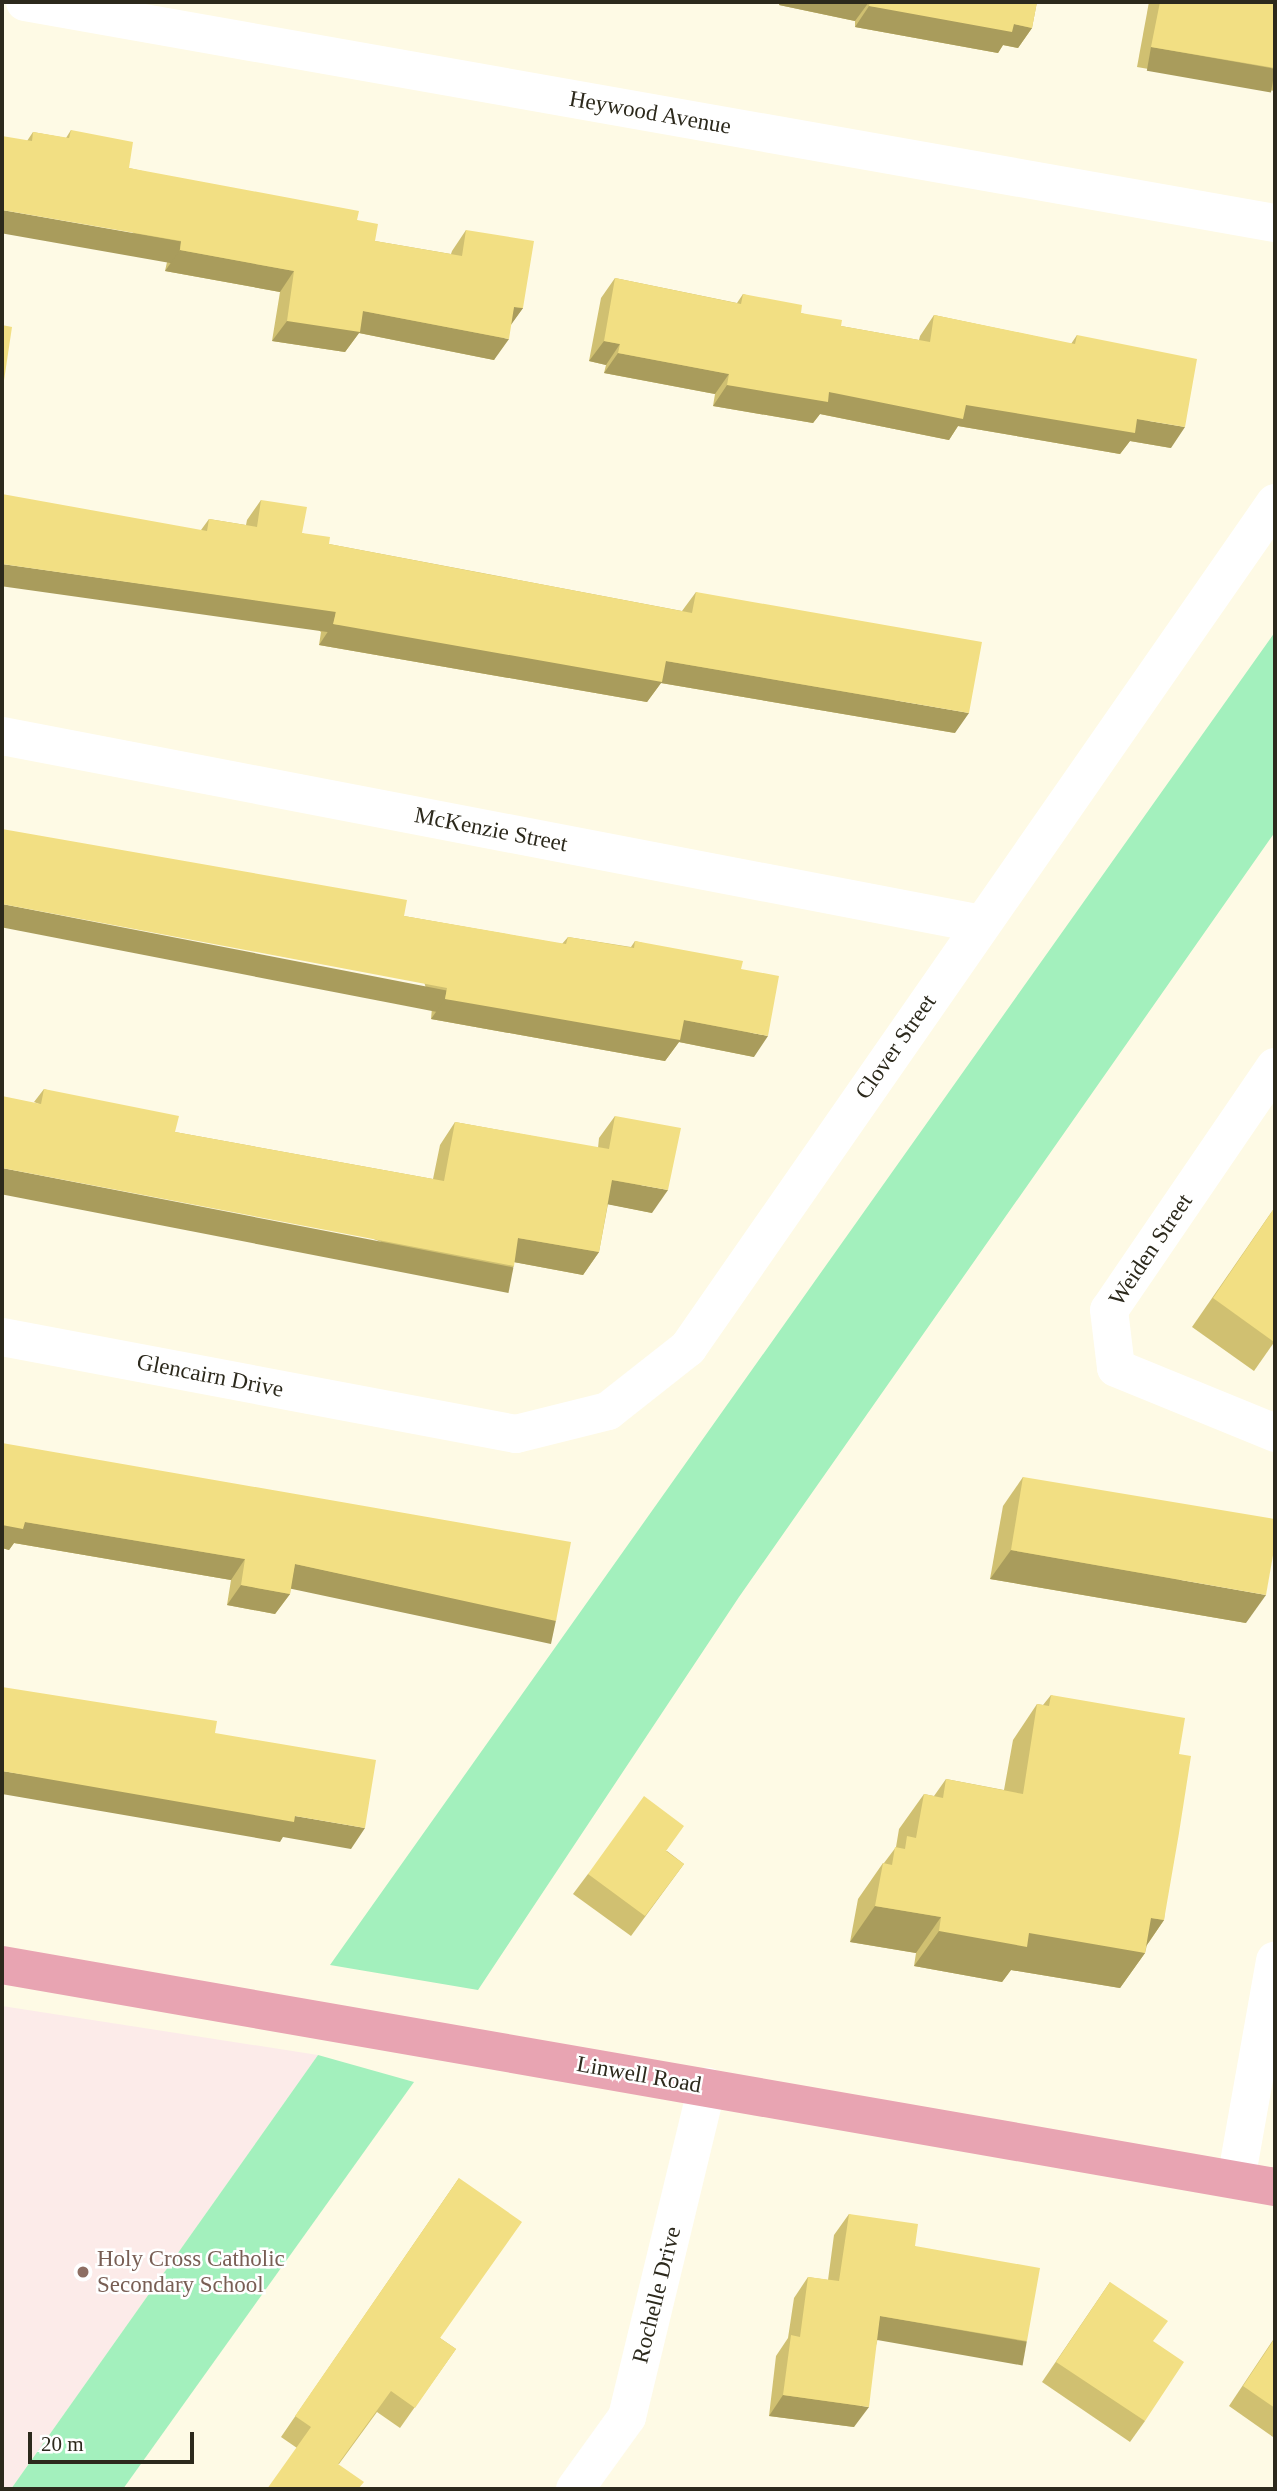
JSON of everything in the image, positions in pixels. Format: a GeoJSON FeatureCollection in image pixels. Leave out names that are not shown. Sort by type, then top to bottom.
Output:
{"type":"FeatureCollection","features":[{"type":"Feature","properties":{"kind":"main road","name":"Linwell Road"},"geometry":{"type":"LineString","coordinates":[[2,1965],[1275,2187]]}},
{"type":"Feature","properties":{"kind":"street","name":"Heywood Avenue"},"geometry":{"type":"LineString","coordinates":[[25,2],[1275,223]]}},
{"type":"Feature","properties":{"kind":"street","name":"Clover Street"},"geometry":{"type":"LineString","coordinates":[[417,1415],[516,1434],[608,1411],[688,1348],[1275,503]]}},
{"type":"Feature","properties":{"kind":"street","name":"McKenzie Street"},"geometry":{"type":"LineString","coordinates":[[2,736],[981,925]]}},
{"type":"Feature","properties":{"kind":"street","name":"Weiden Street"},"geometry":{"type":"LineString","coordinates":[[1275,1068],[1109,1310],[1116,1368],[1275,1433]]}},
{"type":"Feature","properties":{"kind":"street","name":"Glencairn Drive"},"geometry":{"type":"LineString","coordinates":[[2,1337],[417,1415]]}},
{"type":"Feature","properties":{"kind":"street"},"geometry":{"type":"LineString","coordinates":[[1236,2180],[1275,1960]]}},
{"type":"Feature","properties":{"kind":"street","name":"Rochelle Drive"},"geometry":{"type":"LineString","coordinates":[[575,2489],[627,2417],[707,2087]]}},
{"type":"Feature","properties":{"kind":"shaded area","name":"Holy Cross Catholic Secondary School"},"geometry":{"type":"Polygon","coordinates":[[[2,2006],[318,2055],[11,2489],[2,2489],[2,2006]]]}},
{"type":"Feature","properties":{"kind":"green space"},"geometry":{"type":"Polygon","coordinates":[[[1275,632],[1275,832],[739,1597],[478,1990],[330,1965],[1275,632]]]}},
{"type":"Feature","properties":{"kind":"green space"},"geometry":{"type":"Polygon","coordinates":[[[318,2055],[414,2082],[123,2489],[11,2489],[318,2055]]]}},
{"type":"Feature","properties":{"kind":"building"},"geometry":{"type":"Polygon","coordinates":[[[870,2],[1037,2],[1032,28],[1014,24],[1012,32],[869,6],[870,2]]]}},
{"type":"Feature","properties":{"kind":"building"},"geometry":{"type":"Polygon","coordinates":[[[1160,2],[1275,2],[1275,68],[1151,47],[1160,2]]]}},
{"type":"Feature","properties":{"kind":"building"},"geometry":{"type":"Polygon","coordinates":[[[71,130],[133,142],[129,168],[359,211],[357,220],[378,224],[375,241],[462,256],[466,230],[534,241],[523,308],[514,307],[509,339],[363,311],[360,332],[287,321],[294,271],[180,250],[181,241],[2,210],[2,136],[32,141],[33,132],[69,138],[71,130]]]}},
{"type":"Feature","properties":{"kind":"building"},"geometry":{"type":"Polygon","coordinates":[[[615,278],[741,304],[743,294],[802,305],[801,313],[842,320],[841,326],[930,342],[934,315],[1075,344],[1077,335],[1197,359],[1185,427],[1137,419],[1135,433],[966,405],[963,419],[829,392],[828,402],[727,385],[729,374],[618,353],[620,344],[604,341],[615,278]]]}},
{"type":"Feature","properties":{"kind":"building"},"geometry":{"type":"Polygon","coordinates":[[[2,325],[12,327],[2,394],[2,325]]]}},
{"type":"Feature","properties":{"kind":"building"},"geometry":{"type":"Polygon","coordinates":[[[2,494],[207,531],[209,519],[257,527],[261,500],[307,507],[302,533],[330,537],[329,544],[692,613],[696,592],[982,642],[969,713],[666,661],[662,682],[333,624],[336,612],[2,564],[2,494]]]}},
{"type":"Feature","properties":{"kind":"building"},"geometry":{"type":"Polygon","coordinates":[[[2,829],[407,900],[404,916],[566,944],[568,937],[634,948],[635,941],[743,961],[741,969],[779,976],[768,1036],[684,1020],[680,1040],[445,999],[447,988],[2,904],[2,829]]]}},
{"type":"Feature","properties":{"kind":"building"},"geometry":{"type":"Polygon","coordinates":[[[44,1089],[179,1116],[175,1132],[444,1181],[455,1122],[609,1149],[615,1116],[681,1128],[668,1190],[612,1180],[599,1252],[518,1238],[514,1266],[2,1168],[2,1096],[41,1104],[44,1089]]]}},
{"type":"Feature","properties":{"kind":"building"},"geometry":{"type":"Polygon","coordinates":[[[1275,1207],[1275,1341],[1274,1342],[1213,1298],[1275,1207]]]}},
{"type":"Feature","properties":{"kind":"building"},"geometry":{"type":"Polygon","coordinates":[[[2,1443],[571,1542],[556,1621],[295,1564],[290,1594],[241,1585],[245,1559],[25,1522],[23,1529],[2,1525],[2,1443]]]}},
{"type":"Feature","properties":{"kind":"building"},"geometry":{"type":"Polygon","coordinates":[[[1023,1477],[1275,1519],[1275,1544],[1266,1595],[1011,1550],[1023,1477]]]}},
{"type":"Feature","properties":{"kind":"building"},"geometry":{"type":"Polygon","coordinates":[[[2,1687],[217,1721],[215,1733],[376,1760],[365,1828],[295,1816],[294,1822],[2,1771],[2,1687]]]}},
{"type":"Feature","properties":{"kind":"building"},"geometry":{"type":"Polygon","coordinates":[[[1051,1695],[1185,1718],[1179,1754],[1191,1756],[1179,1833],[1164,1920],[1151,1918],[1145,1953],[1029,1933],[1027,1947],[939,1931],[941,1917],[875,1906],[883,1863],[892,1865],[895,1847],[905,1849],[907,1836],[916,1838],[924,1794],[943,1798],[946,1779],[1023,1794],[1037,1704],[1049,1706],[1051,1695]]]}},
{"type":"Feature","properties":{"kind":"building"},"geometry":{"type":"Polygon","coordinates":[[[644,1796],[684,1826],[666,1851],[684,1864],[645,1916],[588,1874],[644,1796]]]}},
{"type":"Feature","properties":{"kind":"building"},"geometry":{"type":"Polygon","coordinates":[[[459,2178],[522,2222],[440,2338],[456,2349],[415,2408],[391,2391],[338,2464],[364,2482],[358,2489],[267,2489],[311,2427],[295,2416],[459,2178]]]}},
{"type":"Feature","properties":{"kind":"building"},"geometry":{"type":"Polygon","coordinates":[[[849,2214],[918,2224],[915,2246],[1040,2268],[1027,2341],[880,2316],[869,2407],[783,2395],[791,2335],[800,2337],[808,2277],[839,2281],[849,2214]]]}},
{"type":"Feature","properties":{"kind":"building"},"geometry":{"type":"Polygon","coordinates":[[[1110,2282],[1168,2321],[1153,2341],[1184,2362],[1145,2421],[1056,2362],[1110,2282]]]}},
{"type":"Feature","properties":{"kind":"building"},"geometry":{"type":"Polygon","coordinates":[[[1275,2338],[1275,2408],[1243,2386],[1275,2338]]]}},
{"type":"Feature","properties":{"kind":"place","name":"Holy Cross Catholic Secondary School"},"geometry":{"type":"Point","coordinates":[83,2272]}}]}
